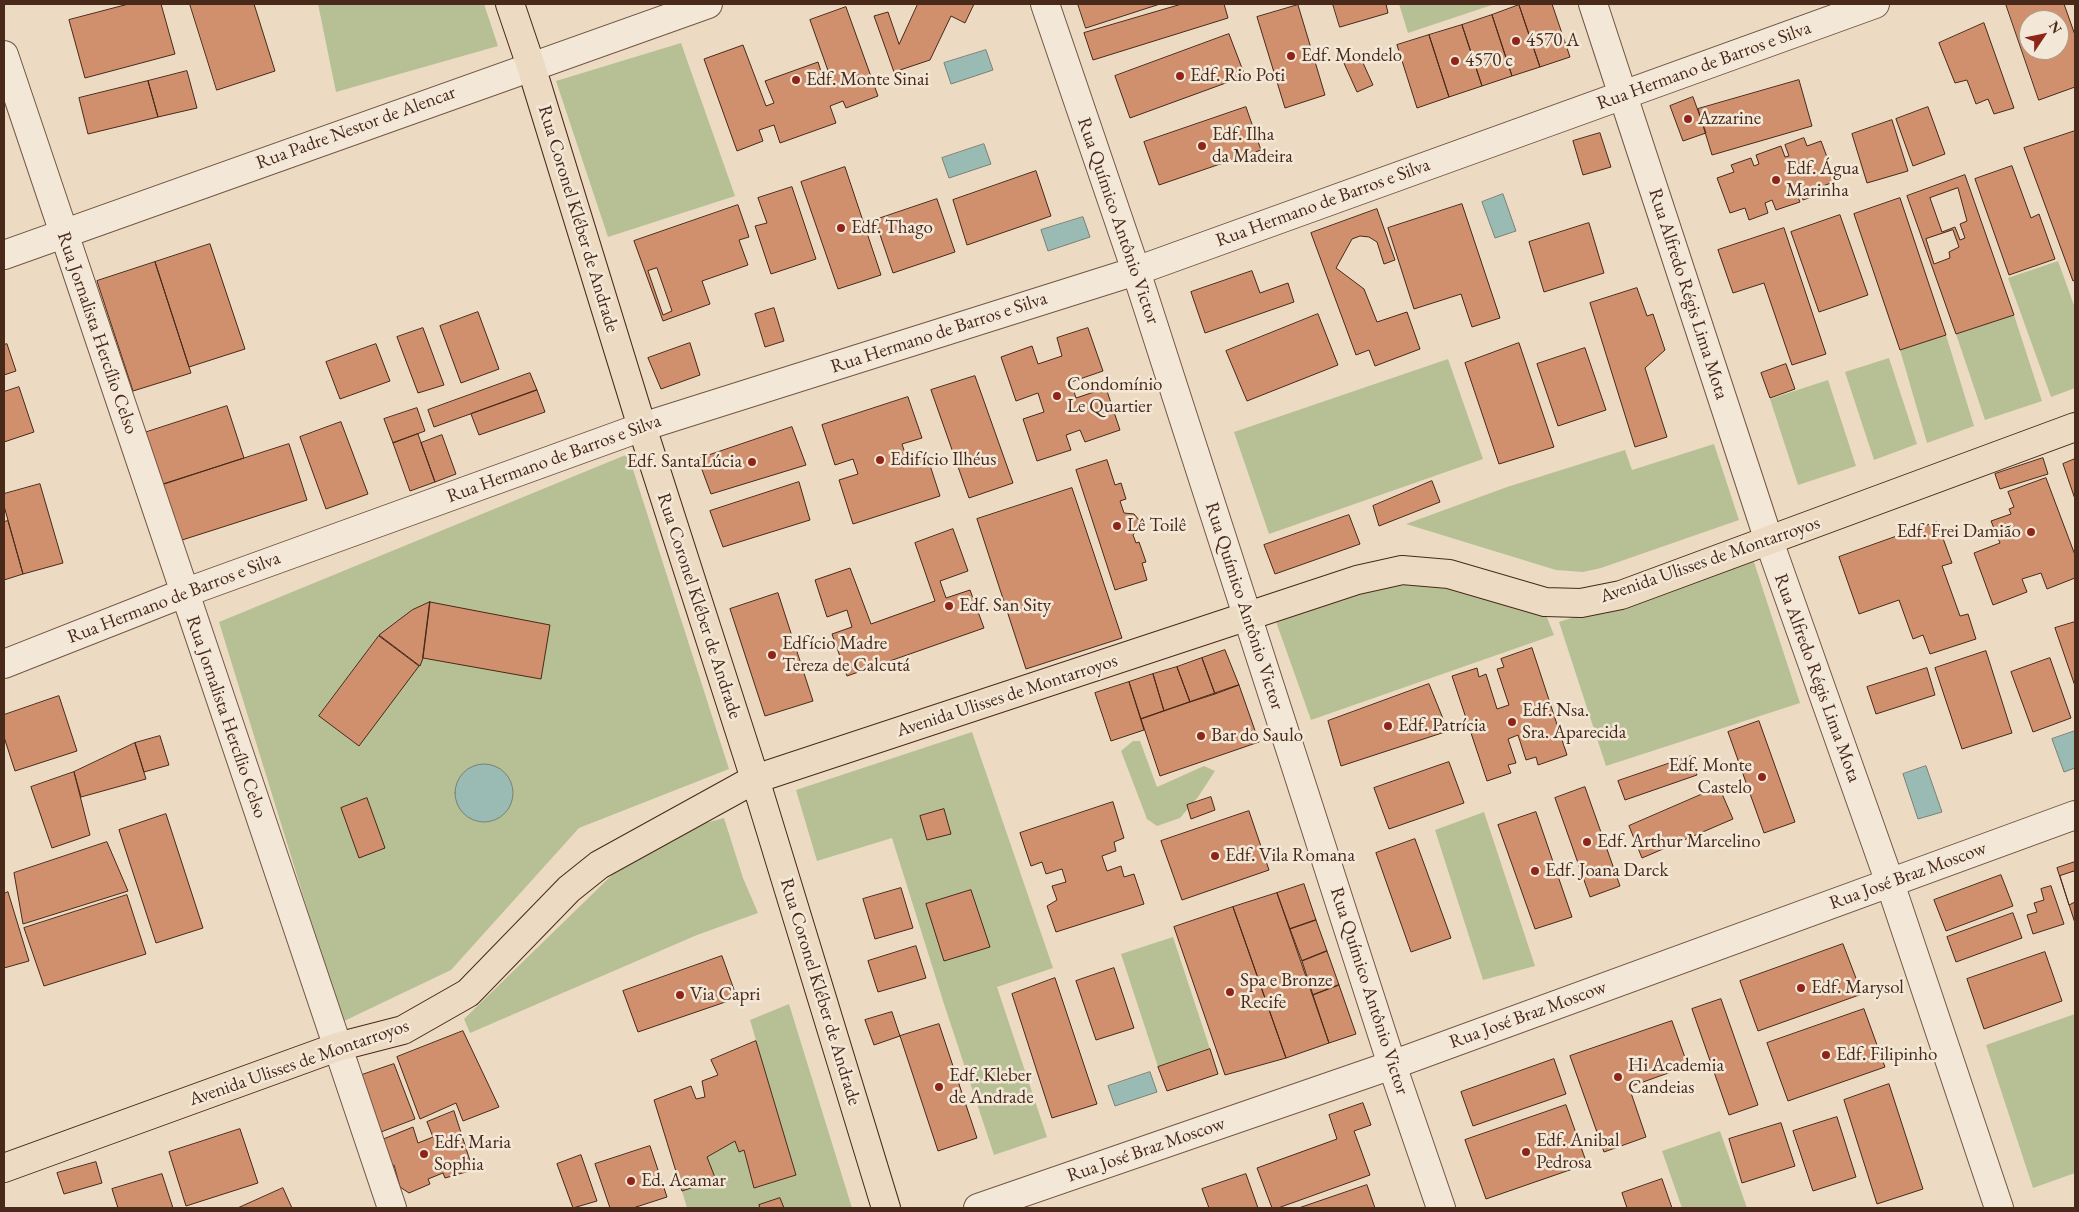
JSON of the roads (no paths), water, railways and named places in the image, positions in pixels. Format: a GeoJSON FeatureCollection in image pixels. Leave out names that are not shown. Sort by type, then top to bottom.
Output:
{"type":"FeatureCollection","features":[{"type":"Feature","properties":{"kind":"main road","name":"Rua Coronel Kléber de Andrade"},"geometry":{"type":"LineString","coordinates":[[510,4],[531,66],[642,427],[755,779],[886,1208]]}},
{"type":"Feature","properties":{"kind":"main road","name":"Avenida Ulisses de Montarroyos"},"geometry":{"type":"LineString","coordinates":[[4,1168],[337,1048],[403,1030],[468,993],[569,889],[598,865],[755,779],[1357,580],[1402,570],[1449,574],[1545,602],[1582,603],[1621,595],[1769,542],[2075,427]]}},
{"type":"Feature","properties":{"kind":"street","name":"Rua Padre Nestor de Alencar"},"geometry":{"type":"LineString","coordinates":[[4,255],[63,232],[708,4]]}},
{"type":"Feature","properties":{"kind":"street","name":"Rua Químico Antônio Victor"},"geometry":{"type":"LineString","coordinates":[[1045,4],[1136,271],[1392,1065],[1441,1208]]}},
{"type":"Feature","properties":{"kind":"street","name":"Rua Alfredo Régis Lima Mota"},"geometry":{"type":"LineString","coordinates":[[1593,4],[1769,542],[1890,883],[1999,1208]]}},
{"type":"Feature","properties":{"kind":"street","name":"Rua Hermano de Barros e Silva"},"geometry":{"type":"LineString","coordinates":[[4,664],[184,592],[642,427],[1136,271],[1875,4]]}},
{"type":"Feature","properties":{"kind":"street","name":"Rua Jornalista Hercílio Celso"},"geometry":{"type":"LineString","coordinates":[[4,55],[392,1208]]}},
{"type":"Feature","properties":{"kind":"street","name":"Rua José Braz Moscow"},"geometry":{"type":"LineString","coordinates":[[978,1208],[1392,1065],[2075,815]]}},
{"type":"Feature","properties":{"kind":"water"},"geometry":{"type":"Polygon","coordinates":[[[986,50],[993,70],[951,84],[944,63],[986,50]]]}},
{"type":"Feature","properties":{"kind":"water"},"geometry":{"type":"Polygon","coordinates":[[[984,144],[991,164],[949,178],[942,158],[984,144]]]}},
{"type":"Feature","properties":{"kind":"water"},"geometry":{"type":"Polygon","coordinates":[[[1503,194],[1516,231],[1495,238],[1482,202],[1503,194]]]}},
{"type":"Feature","properties":{"kind":"water"},"geometry":{"type":"Polygon","coordinates":[[[1083,217],[1090,237],[1048,251],[1041,230],[1083,217]]]}},
{"type":"Feature","properties":{"kind":"water"},"geometry":{"type":"Polygon","coordinates":[[[2075,731],[2075,768],[2064,772],[2052,739],[2075,731]]]}},
{"type":"Feature","properties":{"kind":"water"},"geometry":{"type":"Polygon","coordinates":[[[484,764],[495,766],[508,777],[513,793],[511,804],[500,817],[484,822],[473,820],[460,809],[455,793],[457,782],[468,769],[484,764]]]}},
{"type":"Feature","properties":{"kind":"water"},"geometry":{"type":"Polygon","coordinates":[[[1926,766],[1942,812],[1918,819],[1903,774],[1926,766]]]}},
{"type":"Feature","properties":{"kind":"water"},"geometry":{"type":"Polygon","coordinates":[[[1150,1072],[1157,1092],[1115,1106],[1108,1086],[1150,1072]]]}},
{"type":"Feature","properties":{"kind":"place","name":"4570 A"},"geometry":{"type":"Point","coordinates":[1516,41]}},
{"type":"Feature","properties":{"kind":"place","name":"Edf. Mondelo"},"geometry":{"type":"Point","coordinates":[1291,56]}},
{"type":"Feature","properties":{"kind":"place","name":"4570 c"},"geometry":{"type":"Point","coordinates":[1455,61]}},
{"type":"Feature","properties":{"kind":"place","name":"Edf. Rio Poti"},"geometry":{"type":"Point","coordinates":[1180,76]}},
{"type":"Feature","properties":{"kind":"place","name":"Edf. Monte Sinai"},"geometry":{"type":"Point","coordinates":[796,80]}},
{"type":"Feature","properties":{"kind":"place","name":"Azzarine"},"geometry":{"type":"Point","coordinates":[1688,119]}},
{"type":"Feature","properties":{"kind":"place","name":"Edf. Ilha da Madeira"},"geometry":{"type":"Point","coordinates":[1202,146]}},
{"type":"Feature","properties":{"kind":"place","name":"Edf. Água Marinha"},"geometry":{"type":"Point","coordinates":[1776,180]}},
{"type":"Feature","properties":{"kind":"place","name":"Edf. Thago"},"geometry":{"type":"Point","coordinates":[841,228]}},
{"type":"Feature","properties":{"kind":"place","name":"Condomínio Le Quartier"},"geometry":{"type":"Point","coordinates":[1057,396]}},
{"type":"Feature","properties":{"kind":"place","name":"Edifício Ilhéus"},"geometry":{"type":"Point","coordinates":[880,460]}},
{"type":"Feature","properties":{"kind":"place","name":"Edf. SantaLúcia"},"geometry":{"type":"Point","coordinates":[752,462]}},
{"type":"Feature","properties":{"kind":"place","name":"Lê Toilê"},"geometry":{"type":"Point","coordinates":[1117,526]}},
{"type":"Feature","properties":{"kind":"place","name":"Edf. Frei Damião"},"geometry":{"type":"Point","coordinates":[2031,532]}},
{"type":"Feature","properties":{"kind":"place","name":"Edf. San Sity"},"geometry":{"type":"Point","coordinates":[949,606]}},
{"type":"Feature","properties":{"kind":"place","name":"Edfício Madre Tereza de Calcutá"},"geometry":{"type":"Point","coordinates":[772,655]}},
{"type":"Feature","properties":{"kind":"place","name":"Edf. Nsa. Sra. Aparecida"},"geometry":{"type":"Point","coordinates":[1512,722]}},
{"type":"Feature","properties":{"kind":"place","name":"Edf. Patrícia"},"geometry":{"type":"Point","coordinates":[1388,726]}},
{"type":"Feature","properties":{"kind":"place","name":"Bar do Saulo"},"geometry":{"type":"Point","coordinates":[1201,736]}},
{"type":"Feature","properties":{"kind":"place","name":"Edf. Monte Castelo"},"geometry":{"type":"Point","coordinates":[1762,777]}},
{"type":"Feature","properties":{"kind":"place","name":"Edf. Arthur Marcelino"},"geometry":{"type":"Point","coordinates":[1587,842]}},
{"type":"Feature","properties":{"kind":"place","name":"Edf. Vila Romana"},"geometry":{"type":"Point","coordinates":[1215,856]}},
{"type":"Feature","properties":{"kind":"place","name":"Edf. Joana Darck"},"geometry":{"type":"Point","coordinates":[1535,871]}},
{"type":"Feature","properties":{"kind":"place","name":"Edf. Marysol"},"geometry":{"type":"Point","coordinates":[1801,988]}},
{"type":"Feature","properties":{"kind":"place","name":"Spa e Bronze Recife"},"geometry":{"type":"Point","coordinates":[1230,992]}},
{"type":"Feature","properties":{"kind":"place","name":"Via Capri"},"geometry":{"type":"Point","coordinates":[680,995]}},
{"type":"Feature","properties":{"kind":"place","name":"Edf. Filipinho"},"geometry":{"type":"Point","coordinates":[1826,1055]}},
{"type":"Feature","properties":{"kind":"place","name":"Hi Academia Candeias"},"geometry":{"type":"Point","coordinates":[1618,1077]}},
{"type":"Feature","properties":{"kind":"place","name":"Edf. Kleber de Andrade"},"geometry":{"type":"Point","coordinates":[939,1087]}},
{"type":"Feature","properties":{"kind":"place","name":"Edf. Anibal Pedrosa"},"geometry":{"type":"Point","coordinates":[1526,1152]}},
{"type":"Feature","properties":{"kind":"place","name":"Edf. Maria Sophia"},"geometry":{"type":"Point","coordinates":[424,1154]}},
{"type":"Feature","properties":{"kind":"place","name":"Ed. Acamar"},"geometry":{"type":"Point","coordinates":[631,1181]}}]}
